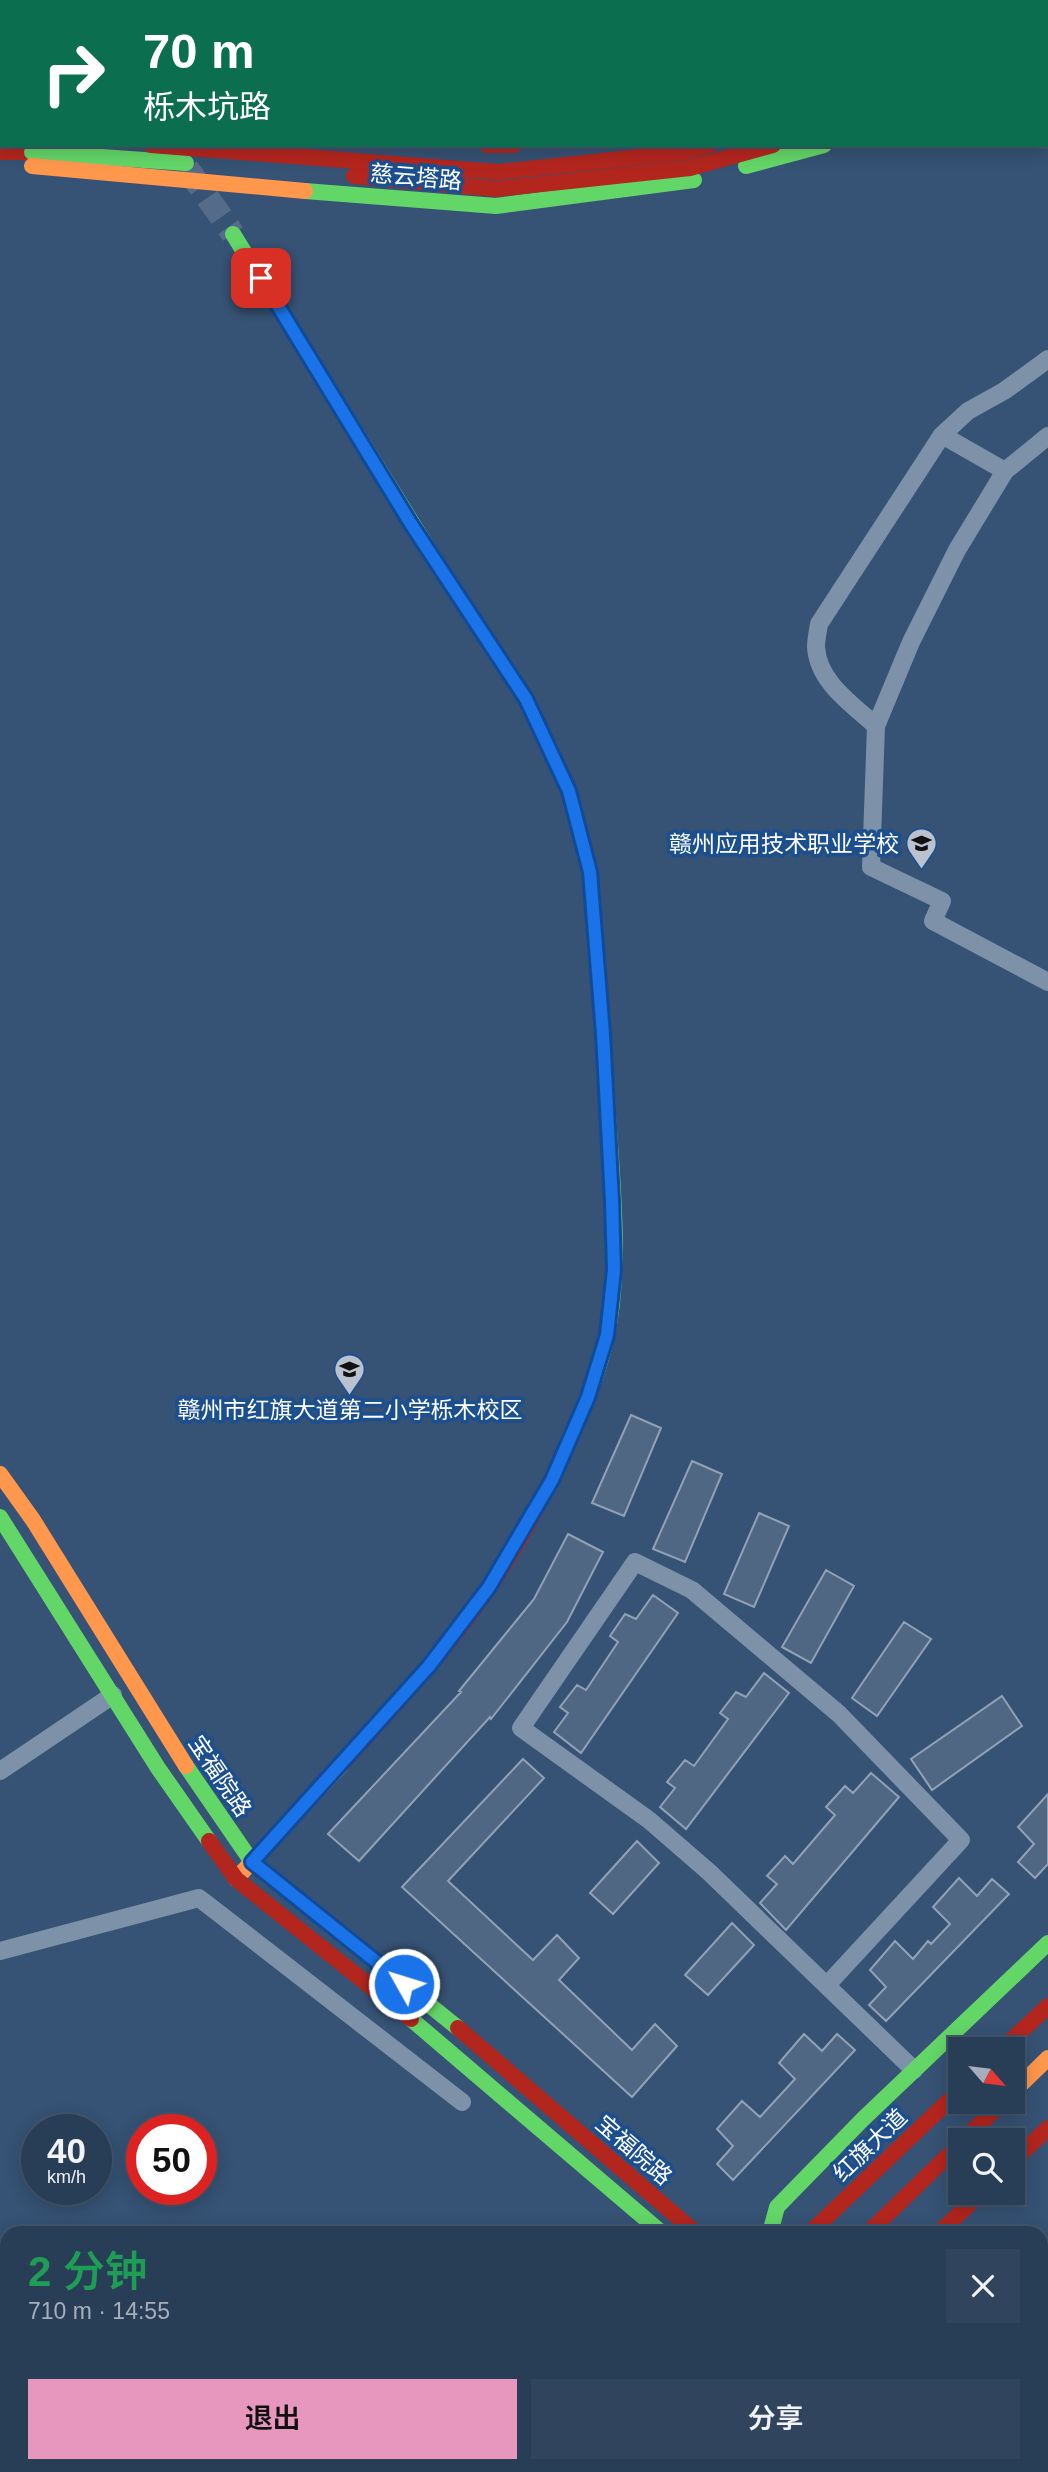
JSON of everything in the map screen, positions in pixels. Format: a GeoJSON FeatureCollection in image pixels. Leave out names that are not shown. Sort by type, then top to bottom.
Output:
{"type":"FeatureCollection","features":[{"type":"Feature","properties":{"kind":"main road"},"geometry":{"type":"LineString","coordinates":[[177,147],[498,172],[686,152],[703,147]]}},
{"type":"Feature","properties":{"kind":"main road","name":"慈云塔路"},"geometry":{"type":"LineString","coordinates":[[0,164],[32,159],[303,171],[496,189],[690,168],[766,147]]}},
{"type":"Feature","properties":{"kind":"main road","name":"慈云塔路"},"geometry":{"type":"LineString","coordinates":[[0,152],[32,159],[305,191],[496,206],[687,182],[817,147]]}},
{"type":"Feature","properties":{"kind":"main road"},"geometry":{"type":"LineString","coordinates":[[233,234],[411,524],[526,699],[569,791],[590,872],[612,1201],[614,1270],[607,1335],[588,1397],[552,1480],[489,1587],[429,1666],[236,1879]]}},
{"type":"Feature","properties":{"kind":"main road","name":"宝福院路"},"geometry":{"type":"LineString","coordinates":[[0,1474],[33,1520],[177,1754],[252,1862],[448,2019],[688,2226]]}},
{"type":"Feature","properties":{"kind":"main road","name":"宝福院路"},"geometry":{"type":"LineString","coordinates":[[0,1517],[158,1768],[236,1879],[432,2036],[654,2226]]}},
{"type":"Feature","properties":{"kind":"main road"},"geometry":{"type":"LineString","coordinates":[[113,1695],[133,1682]]}},
{"type":"Feature","properties":{"kind":"main road"},"geometry":{"type":"LineString","coordinates":[[772,2226],[778,2207],[914,2070],[1048,1943]]}},
{"type":"Feature","properties":{"kind":"main road"},"geometry":{"type":"LineString","coordinates":[[1015,2037],[1048,2006]]}},
{"type":"Feature","properties":{"kind":"main road"},"geometry":{"type":"LineString","coordinates":[[1026,2079],[1048,2058]]}},
{"type":"Feature","properties":{"kind":"main road","name":"红旗大道"},"geometry":{"type":"LineString","coordinates":[[817,2226],[948,2101]]}},
{"type":"Feature","properties":{"kind":"main road"},"geometry":{"type":"LineString","coordinates":[[976,2128],[991,2114]]}},
{"type":"Feature","properties":{"kind":"main road"},"geometry":{"type":"LineString","coordinates":[[1025,2150],[1048,2128]]}},
{"type":"Feature","properties":{"kind":"main road"},"geometry":{"type":"LineString","coordinates":[[875,2226],[948,2156]]}},
{"type":"Feature","properties":{"kind":"main road"},"geometry":{"type":"LineString","coordinates":[[946,2226],[968,2205]]}},
{"type":"Feature","properties":{"kind":"street"},"geometry":{"type":"LineString","coordinates":[[876,726],[839,692],[822,672],[816,647],[819,624],[942,435],[968,411],[1004,391],[1048,359]]}},
{"type":"Feature","properties":{"kind":"street"},"geometry":{"type":"LineString","coordinates":[[942,435],[1005,471]]}},
{"type":"Feature","properties":{"kind":"street"},"geometry":{"type":"LineString","coordinates":[[1048,436],[1005,471],[957,550],[911,642],[876,726],[871,867],[942,901],[933,921],[1048,982]]}},
{"type":"Feature","properties":{"kind":"street"},"geometry":{"type":"LineString","coordinates":[[827,1985],[961,1840],[839,1714],[692,1590],[635,1562],[522,1728],[649,1820],[709,1872],[914,2070]]}},
{"type":"Feature","properties":{"kind":"street"},"geometry":{"type":"LineString","coordinates":[[0,1772],[113,1695]]}},
{"type":"Feature","properties":{"kind":"street"},"geometry":{"type":"LineString","coordinates":[[0,1951],[199,1898],[462,2102]]}},
{"type":"Feature","properties":{"kind":"building"},"geometry":{"type":"Polygon","coordinates":[[[631,1415],[661,1428],[624,1516],[592,1503],[631,1415]]]}},
{"type":"Feature","properties":{"kind":"building"},"geometry":{"type":"Polygon","coordinates":[[[692,1461],[722,1474],[685,1562],[653,1549],[692,1461]]]}},
{"type":"Feature","properties":{"kind":"building"},"geometry":{"type":"Polygon","coordinates":[[[759,1513],[789,1526],[754,1607],[724,1594],[759,1513]]]}},
{"type":"Feature","properties":{"kind":"building"},"geometry":{"type":"Polygon","coordinates":[[[568,1534],[603,1552],[567,1622],[491,1719],[490,1717],[359,1861],[328,1834],[461,1692],[459,1691],[534,1599],[568,1534]]]}},
{"type":"Feature","properties":{"kind":"building"},"geometry":{"type":"Polygon","coordinates":[[[826,1570],[854,1586],[811,1663],[782,1647],[826,1570]]]}},
{"type":"Feature","properties":{"kind":"building"},"geometry":{"type":"Polygon","coordinates":[[[653,1595],[678,1613],[581,1753],[554,1732],[568,1713],[560,1707],[577,1685],[586,1690],[618,1642],[610,1636],[625,1614],[636,1619],[653,1595]]]}},
{"type":"Feature","properties":{"kind":"building"},"geometry":{"type":"Polygon","coordinates":[[[904,1622],[931,1639],[877,1716],[852,1698],[904,1622]]]}},
{"type":"Feature","properties":{"kind":"building"},"geometry":{"type":"Polygon","coordinates":[[[764,1673],[789,1693],[686,1829],[660,1807],[675,1788],[667,1782],[685,1760],[694,1766],[728,1719],[720,1713],[736,1692],[746,1697],[764,1673]]]}},
{"type":"Feature","properties":{"kind":"building"},"geometry":{"type":"Polygon","coordinates":[[[1002,1696],[1022,1726],[932,1790],[911,1759],[1002,1696]]]}},
{"type":"Feature","properties":{"kind":"building"},"geometry":{"type":"Polygon","coordinates":[[[523,1759],[544,1778],[448,1881],[533,1960],[557,1935],[579,1958],[559,1980],[632,2050],[655,2024],[677,2046],[632,2097],[402,1887],[523,1759]]]}},
{"type":"Feature","properties":{"kind":"building"},"geometry":{"type":"Polygon","coordinates":[[[871,1773],[899,1797],[786,1930],[760,1903],[777,1884],[767,1876],[785,1856],[793,1864],[835,1815],[826,1807],[845,1786],[853,1793],[871,1773]]]}},
{"type":"Feature","properties":{"kind":"building"},"geometry":{"type":"Polygon","coordinates":[[[1048,1794],[1048,1864],[1035,1878],[1018,1862],[1034,1844],[1018,1827],[1048,1794]]]}},
{"type":"Feature","properties":{"kind":"building"},"geometry":{"type":"Polygon","coordinates":[[[637,1841],[659,1863],[613,1914],[590,1893],[637,1841]]]}},
{"type":"Feature","properties":{"kind":"building"},"geometry":{"type":"Polygon","coordinates":[[[959,1878],[977,1896],[992,1879],[1009,1894],[886,2021],[869,2005],[886,1987],[870,1970],[895,1941],[913,1959],[928,1941],[931,1944],[950,1924],[933,1907],[959,1878]]]}},
{"type":"Feature","properties":{"kind":"building"},"geometry":{"type":"Polygon","coordinates":[[[732,1923],[754,1945],[708,1995],[685,1975],[732,1923]]]}},
{"type":"Feature","properties":{"kind":"building"},"geometry":{"type":"Polygon","coordinates":[[[804,2034],[822,2051],[837,2034],[855,2050],[733,2180],[717,2164],[733,2146],[717,2129],[742,2101],[760,2117],[795,2079],[779,2063],[804,2034]]]}},
{"type":"Feature","properties":{"kind":"tunnel"},"geometry":{"type":"LineString","coordinates":[[187,168],[233,234]]}},
{"type":"Feature","properties":{"kind":"traffic: fast"},"geometry":{"type":"LineString","coordinates":[[746,166],[817,147]]}},
{"type":"Feature","properties":{"kind":"traffic: fast"},"geometry":{"type":"LineString","coordinates":[[32,152],[186,163]]}},
{"type":"Feature","properties":{"kind":"traffic: fast"},"geometry":{"type":"LineString","coordinates":[[305,191],[496,206],[694,180]]}},
{"type":"Feature","properties":{"kind":"traffic: fast"},"geometry":{"type":"LineString","coordinates":[[233,234],[437,563]]}},
{"type":"Feature","properties":{"kind":"traffic: fast"},"geometry":{"type":"LineString","coordinates":[[566,1447],[590,1392],[607,1335],[612,1306],[615,1243],[606,1082]]}},
{"type":"Feature","properties":{"kind":"traffic: fast"},"geometry":{"type":"LineString","coordinates":[[0,1517],[158,1768],[209,1841]]}},
{"type":"Feature","properties":{"kind":"traffic: fast"},"geometry":{"type":"LineString","coordinates":[[186,1766],[252,1862],[458,2028]]}},
{"type":"Feature","properties":{"kind":"traffic: fast"},"geometry":{"type":"LineString","coordinates":[[772,2226],[777,2207],[863,2119],[1048,1943]]}},
{"type":"Feature","properties":{"kind":"traffic: fast"},"geometry":{"type":"LineString","coordinates":[[411,2019],[654,2226]]}},
{"type":"Feature","properties":{"kind":"traffic: slow"},"geometry":{"type":"LineString","coordinates":[[32,166],[305,191]]}},
{"type":"Feature","properties":{"kind":"traffic: slow"},"geometry":{"type":"LineString","coordinates":[[0,1474],[33,1520],[186,1766]]}},
{"type":"Feature","properties":{"kind":"traffic: slow"},"geometry":{"type":"LineString","coordinates":[[236,1879],[343,1763]]}},
{"type":"Feature","properties":{"kind":"traffic: slow"},"geometry":{"type":"LineString","coordinates":[[1026,2079],[1048,2058]]}},
{"type":"Feature","properties":{"kind":"traffic: jam"},"geometry":{"type":"LineString","coordinates":[[177,147],[498,172],[686,152],[703,147]]}},
{"type":"Feature","properties":{"kind":"traffic: jam"},"geometry":{"type":"LineString","coordinates":[[354,176],[496,189],[690,168],[766,147]]}},
{"type":"Feature","properties":{"kind":"traffic: jam"},"geometry":{"type":"LineString","coordinates":[[0,152],[32,152]]}},
{"type":"Feature","properties":{"kind":"traffic: jam"},"geometry":{"type":"LineString","coordinates":[[437,563],[526,699],[569,791],[590,872],[606,1082]]}},
{"type":"Feature","properties":{"kind":"traffic: jam"},"geometry":{"type":"LineString","coordinates":[[343,1763],[438,1656],[490,1587],[531,1518],[566,1447]]}},
{"type":"Feature","properties":{"kind":"traffic: jam"},"geometry":{"type":"LineString","coordinates":[[209,1841],[236,1879],[411,2019]]}},
{"type":"Feature","properties":{"kind":"traffic: jam"},"geometry":{"type":"LineString","coordinates":[[1015,2037],[1048,2006]]}},
{"type":"Feature","properties":{"kind":"traffic: jam"},"geometry":{"type":"LineString","coordinates":[[458,2028],[688,2226]]}},
{"type":"Feature","properties":{"kind":"traffic: jam"},"geometry":{"type":"LineString","coordinates":[[817,2226],[948,2101]]}},
{"type":"Feature","properties":{"kind":"traffic: jam"},"geometry":{"type":"LineString","coordinates":[[976,2128],[990,2114]]}},
{"type":"Feature","properties":{"kind":"traffic: jam"},"geometry":{"type":"LineString","coordinates":[[1025,2150],[1048,2128]]}},
{"type":"Feature","properties":{"kind":"traffic: jam"},"geometry":{"type":"LineString","coordinates":[[875,2226],[948,2156]]}},
{"type":"Feature","properties":{"kind":"traffic: jam"},"geometry":{"type":"LineString","coordinates":[[946,2226],[968,2205]]}},
{"type":"Feature","properties":{"kind":"place","name":"赣州应用技术职业学校"},"geometry":{"type":"Point","coordinates":[922,871]}},
{"type":"Feature","properties":{"kind":"place","name":"赣州市红旗大道第二小学栎木校区"},"geometry":{"type":"Point","coordinates":[350,1396]}},
{"type":"Feature","properties":{"kind":"route"},"geometry":{"type":"LineString","coordinates":[[261,278],[411,524],[526,699],[569,791],[590,872],[596,939],[614,1270],[607,1335],[588,1397],[552,1480],[489,1587],[429,1666],[252,1862],[404,1984]]}}]}
